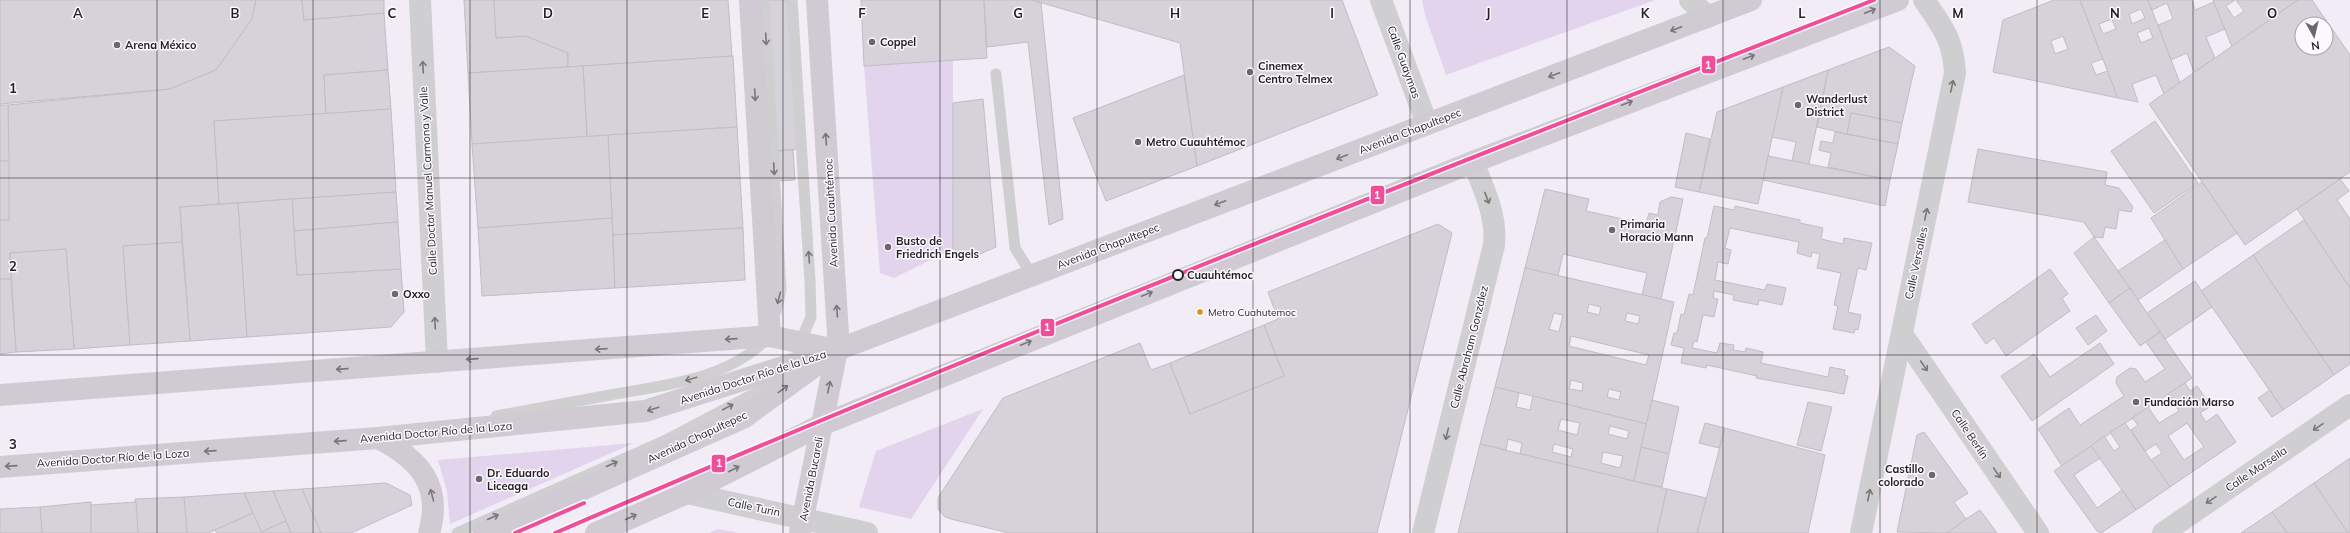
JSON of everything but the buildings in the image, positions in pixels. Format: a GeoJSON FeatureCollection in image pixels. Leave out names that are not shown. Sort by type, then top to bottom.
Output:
{"type":"FeatureCollection","features":[{"type":"Feature","properties":{"kind":"main road"},"geometry":{"type":"LineString","coordinates":[[750,0],[770,336]]}},
{"type":"Feature","properties":{"kind":"main road","name":"Avenida Cuauhtémoc"},"geometry":{"type":"LineString","coordinates":[[817,0],[838,334],[837,350],[821,425]]}},
{"type":"Feature","properties":{"kind":"main road","name":"Avenida Chapultepec"},"geometry":{"type":"LineString","coordinates":[[484,533],[743,418],[837,350],[1752,0]]}},
{"type":"Feature","properties":{"kind":"main road"},"geometry":{"type":"LineString","coordinates":[[596,533],[687,493],[821,425],[1473,162],[1898,0]]}},
{"type":"Feature","properties":{"kind":"main road","name":"Avenida Doctor Río de la Loza"},"geometry":{"type":"LineString","coordinates":[[0,395],[770,336],[837,350]]}},
{"type":"Feature","properties":{"kind":"main road","name":"Avenida Doctor Río de la Loza"},"geometry":{"type":"LineString","coordinates":[[0,467],[378,438],[645,411],[837,350]]}},
{"type":"Feature","properties":{"kind":"main road","name":"Avenida Bucareli"},"geometry":{"type":"LineString","coordinates":[[802,525],[821,425]]}},
{"type":"Feature","properties":{"kind":"main road"},"geometry":{"type":"LineString","coordinates":[[378,438],[400,449],[416,463],[429,481],[434,502],[434,515],[427,532]]}},
{"type":"Feature","properties":{"kind":"street","name":"Calle Doctor Manuel Carmona y Valle"},"geometry":{"type":"LineString","coordinates":[[420,0],[437,362]]}},
{"type":"Feature","properties":{"kind":"street","name":"Calle Guaymas"},"geometry":{"type":"LineString","coordinates":[[1381,0],[1427,124]]}},
{"type":"Feature","properties":{"kind":"street"},"geometry":{"type":"LineString","coordinates":[[1690,0],[1708,17]]}},
{"type":"Feature","properties":{"kind":"street","name":"Calle Versalles"},"geometry":{"type":"LineString","coordinates":[[1861,533],[1955,73],[1954,51],[1944,29],[1924,0]]}},
{"type":"Feature","properties":{"kind":"street","name":"Calle Abraham González"},"geometry":{"type":"LineString","coordinates":[[1423,533],[1494,245],[1495,233],[1490,204],[1473,162]]}},
{"type":"Feature","properties":{"kind":"street","name":"Calle Berlín"},"geometry":{"type":"LineString","coordinates":[[1902,334],[2038,533]]}},
{"type":"Feature","properties":{"kind":"street","name":"Calle Marsella"},"geometry":{"type":"LineString","coordinates":[[2163,533],[2350,405]]}},
{"type":"Feature","properties":{"kind":"street","name":"Calle Turin"},"geometry":{"type":"LineString","coordinates":[[687,493],[802,525],[867,533]]}},
{"type":"Feature","properties":{"kind":"lane"},"geometry":{"type":"LineString","coordinates":[[378,438],[688,381],[727,367],[755,351],[770,336],[781,290],[764,0]]}},
{"type":"Feature","properties":{"kind":"lane"},"geometry":{"type":"LineString","coordinates":[[458,533],[666,440],[756,392],[786,365],[801,342],[811,317],[792,0]]}},
{"type":"Feature","properties":{"kind":"lane"},"geometry":{"type":"LineString","coordinates":[[996,74],[1015,248],[1032,275]]}},
{"type":"Feature","properties":{"kind":"shaded area"},"geometry":{"type":"Polygon","coordinates":[[[1422,0],[1655,0],[1446,75],[1425,15],[1422,0]]]}},
{"type":"Feature","properties":{"kind":"shaded area"},"geometry":{"type":"Polygon","coordinates":[[[953,60],[953,249],[894,278],[880,273],[864,66],[953,60]]]}},
{"type":"Feature","properties":{"kind":"shaded area"},"geometry":{"type":"Polygon","coordinates":[[[983,409],[911,519],[859,507],[876,451],[983,409]]]}},
{"type":"Feature","properties":{"kind":"shaded area"},"geometry":{"type":"Polygon","coordinates":[[[634,443],[450,524],[447,492],[438,460],[634,443]]]}},
{"type":"Feature","properties":{"kind":"shaded area"},"geometry":{"type":"Polygon","coordinates":[[[718,529],[739,533],[709,533],[718,529]]]}},
{"type":"Feature","properties":{"kind":"transit line","name":"1"},"geometry":{"type":"LineString","coordinates":[[555,533],[719,463],[1047,327],[1377,195],[1874,0]]}},
{"type":"Feature","properties":{"kind":"transit line","name":"1"},"geometry":{"type":"LineString","coordinates":[[515,533],[584,503]]}},
{"type":"Feature","properties":{"kind":"place","name":"Coppel"},"geometry":{"type":"Point","coordinates":[872,42]}},
{"type":"Feature","properties":{"kind":"place","name":"Arena México"},"geometry":{"type":"Point","coordinates":[117,45]}},
{"type":"Feature","properties":{"kind":"place","name":"Cinemex Centro Telmex"},"geometry":{"type":"Point","coordinates":[1250,72]}},
{"type":"Feature","properties":{"kind":"place","name":"Wanderlust District"},"geometry":{"type":"Point","coordinates":[1798,105]}},
{"type":"Feature","properties":{"kind":"place","name":"Metro Cuauhtémoc"},"geometry":{"type":"Point","coordinates":[1138,142]}},
{"type":"Feature","properties":{"kind":"place","name":"Primaria Horacio Mann"},"geometry":{"type":"Point","coordinates":[1612,230]}},
{"type":"Feature","properties":{"kind":"place","name":"Busto de Friedrich Engels"},"geometry":{"type":"Point","coordinates":[888,247]}},
{"type":"Feature","properties":{"kind":"place","name":"Cuauhtémoc"},"geometry":{"type":"Point","coordinates":[1178,275]}},
{"type":"Feature","properties":{"kind":"place","name":"Oxxo"},"geometry":{"type":"Point","coordinates":[395,294]}},
{"type":"Feature","properties":{"kind":"place","name":"Metro Cuahutemoc"},"geometry":{"type":"Point","coordinates":[1200,312]}},
{"type":"Feature","properties":{"kind":"place","name":"Fundación Marso"},"geometry":{"type":"Point","coordinates":[2136,402]}},
{"type":"Feature","properties":{"kind":"place","name":"Castillo colorado"},"geometry":{"type":"Point","coordinates":[1932,475]}},
{"type":"Feature","properties":{"kind":"place","name":"Dr. Eduardo Liceaga"},"geometry":{"type":"Point","coordinates":[479,479]}}]}
